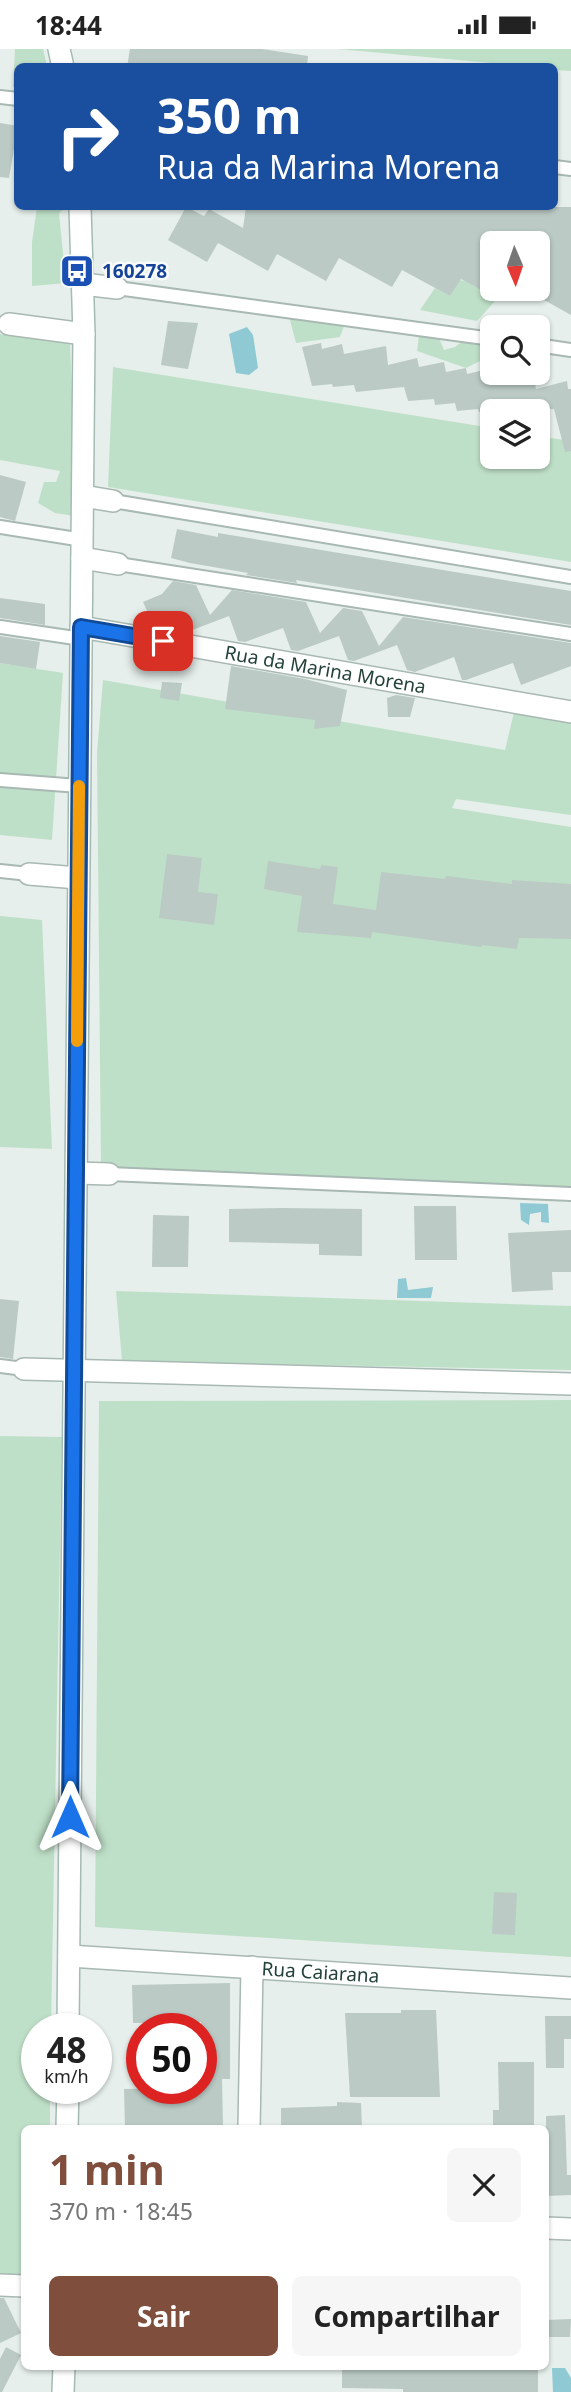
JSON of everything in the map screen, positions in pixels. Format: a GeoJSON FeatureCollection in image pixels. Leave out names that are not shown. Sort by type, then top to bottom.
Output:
{"type":"FeatureCollection","features":[{"type":"Feature","properties":{"kind":"street"},"geometry":{"type":"LineString","coordinates":[[68,2013],[84,334],[79,210]]}},
{"type":"Feature","properties":{"kind":"street"},"geometry":{"type":"LineString","coordinates":[[83,284],[117,288]]}},
{"type":"Feature","properties":{"kind":"street"},"geometry":{"type":"LineString","coordinates":[[5,323],[84,334]]}},
{"type":"Feature","properties":{"kind":"street"},"geometry":{"type":"LineString","coordinates":[[83,496],[113,501]]}},
{"type":"Feature","properties":{"kind":"street"},"geometry":{"type":"LineString","coordinates":[[82,549],[118,564]]}},
{"type":"Feature","properties":{"kind":"street","name":"Rua da Marina Morena"},"geometry":{"type":"LineString","coordinates":[[81,633],[571,712]]}},
{"type":"Feature","properties":{"kind":"street"},"geometry":{"type":"LineString","coordinates":[[29,874],[78,878]]}},
{"type":"Feature","properties":{"kind":"street"},"geometry":{"type":"LineString","coordinates":[[77,1173],[109,1174]]}},
{"type":"Feature","properties":{"kind":"street"},"geometry":{"type":"LineString","coordinates":[[24,1369],[571,1384]]}},
{"type":"Feature","properties":{"kind":"street","name":"Rua Caiarana"},"geometry":{"type":"LineString","coordinates":[[69,1956],[571,1988]]}},
{"type":"Feature","properties":{"kind":"street"},"geometry":{"type":"LineString","coordinates":[[249,2125],[252,1967]]}},
{"type":"Feature","properties":{"kind":"street"},"geometry":{"type":"LineString","coordinates":[[67,2125],[68,2104]]}},
{"type":"Feature","properties":{"kind":"street"},"geometry":{"type":"LineString","coordinates":[[549,2228],[571,2229]]}},
{"type":"Feature","properties":{"kind":"street"},"geometry":{"type":"LineString","coordinates":[[0,2285],[21,2286]]}},
{"type":"Feature","properties":{"kind":"street"},"geometry":{"type":"LineString","coordinates":[[64,2370],[64,2392]]}},
{"type":"Feature","properties":{"kind":"lane"},"geometry":{"type":"LineString","coordinates":[[117,288],[480,337]]}},
{"type":"Feature","properties":{"kind":"lane"},"geometry":{"type":"LineString","coordinates":[[550,347],[571,350]]}},
{"type":"Feature","properties":{"kind":"lane"},"geometry":{"type":"LineString","coordinates":[[113,501],[571,577]]}},
{"type":"Feature","properties":{"kind":"lane"},"geometry":{"type":"LineString","coordinates":[[0,527],[82,549]]}},
{"type":"Feature","properties":{"kind":"lane"},"geometry":{"type":"LineString","coordinates":[[118,564],[571,634]]}},
{"type":"Feature","properties":{"kind":"lane"},"geometry":{"type":"LineString","coordinates":[[0,627],[81,633]]}},
{"type":"Feature","properties":{"kind":"lane"},"geometry":{"type":"LineString","coordinates":[[0,780],[79,786]]}},
{"type":"Feature","properties":{"kind":"lane"},"geometry":{"type":"LineString","coordinates":[[0,871],[29,874]]}},
{"type":"Feature","properties":{"kind":"lane"},"geometry":{"type":"LineString","coordinates":[[109,1174],[571,1194]]}},
{"type":"Feature","properties":{"kind":"lane"},"geometry":{"type":"LineString","coordinates":[[0,1366],[24,1369]]}},
{"type":"Feature","properties":{"kind":"green space"},"geometry":{"type":"Polygon","coordinates":[[[15,49],[43,49],[46,63],[14,63],[15,49]]]}},
{"type":"Feature","properties":{"kind":"green space"},"geometry":{"type":"Polygon","coordinates":[[[338,49],[571,49],[571,71],[558,70],[558,63],[490,63],[338,49]]]}},
{"type":"Feature","properties":{"kind":"green space"},"geometry":{"type":"Polygon","coordinates":[[[37,210],[62,210],[59,213],[66,283],[32,286],[32,242],[37,210]]]}},
{"type":"Feature","properties":{"kind":"green space"},"geometry":{"type":"Polygon","coordinates":[[[459,280],[480,289],[480,301],[495,301],[477,321],[420,310],[435,288],[450,296],[459,280]]]}},
{"type":"Feature","properties":{"kind":"green space"},"geometry":{"type":"Polygon","coordinates":[[[289,316],[345,323],[340,337],[296,343],[289,316]]]}},
{"type":"Feature","properties":{"kind":"green space"},"geometry":{"type":"Polygon","coordinates":[[[0,334],[70,343],[74,516],[55,513],[38,503],[44,482],[56,482],[60,471],[0,460],[0,334]]]}},
{"type":"Feature","properties":{"kind":"green space"},"geometry":{"type":"Polygon","coordinates":[[[419,335],[439,338],[444,350],[455,347],[464,340],[480,343],[480,361],[466,368],[417,351],[419,335]]]}},
{"type":"Feature","properties":{"kind":"green space"},"geometry":{"type":"Polygon","coordinates":[[[113,367],[480,426],[480,469],[550,469],[550,438],[571,441],[571,562],[108,487],[113,367]]]}},
{"type":"Feature","properties":{"kind":"green space"},"geometry":{"type":"Polygon","coordinates":[[[0,663],[63,673],[52,840],[0,835],[0,663]]]}},
{"type":"Feature","properties":{"kind":"green space"},"geometry":{"type":"Polygon","coordinates":[[[103,680],[505,750],[515,708],[571,719],[571,815],[456,799],[452,808],[571,827],[571,1193],[101,1167],[97,753],[103,680]]]}},
{"type":"Feature","properties":{"kind":"green space"},"geometry":{"type":"Polygon","coordinates":[[[0,916],[42,920],[52,1149],[0,1147],[0,916]]]}},
{"type":"Feature","properties":{"kind":"green space"},"geometry":{"type":"Polygon","coordinates":[[[116,1291],[571,1306],[571,1370],[122,1361],[116,1291]]]}},
{"type":"Feature","properties":{"kind":"green space"},"geometry":{"type":"Polygon","coordinates":[[[571,1400],[571,1957],[95,1927],[99,1401],[571,1400]]]}},
{"type":"Feature","properties":{"kind":"green space"},"geometry":{"type":"Polygon","coordinates":[[[0,1436],[62,1437],[51,2013],[21,2013],[21,2104],[50,2104],[50,2125],[21,2125],[21,2286],[0,2285],[0,1436]]]}},
{"type":"Feature","properties":{"kind":"water"},"geometry":{"type":"Polygon","coordinates":[[[247,327],[253,335],[258,368],[249,375],[236,373],[229,334],[247,327]]]}},
{"type":"Feature","properties":{"kind":"water"},"geometry":{"type":"Polygon","coordinates":[[[520,1203],[548,1204],[549,1223],[541,1222],[541,1212],[530,1214],[529,1225],[521,1220],[520,1203]]]}},
{"type":"Feature","properties":{"kind":"water"},"geometry":{"type":"Polygon","coordinates":[[[406,1278],[408,1290],[433,1287],[431,1298],[397,1298],[398,1279],[406,1278]]]}},
{"type":"Feature","properties":{"kind":"water"},"geometry":{"type":"Polygon","coordinates":[[[552,2368],[565,2368],[571,2378],[571,2392],[553,2392],[552,2368]]]}},
{"type":"Feature","properties":{"kind":"building"},"geometry":{"type":"Polygon","coordinates":[[[130,49],[262,49],[308,56],[307,63],[128,63],[130,49]]]}},
{"type":"Feature","properties":{"kind":"building"},"geometry":{"type":"Polygon","coordinates":[[[0,123],[14,125],[14,149],[9,178],[0,177],[0,123]]]}},
{"type":"Feature","properties":{"kind":"building"},"geometry":{"type":"Polygon","coordinates":[[[558,207],[571,207],[571,315],[546,301],[550,301],[550,231],[480,231],[480,289],[461,279],[450,296],[402,270],[392,287],[339,258],[326,281],[277,254],[268,271],[218,243],[207,262],[168,240],[184,210],[192,210],[204,216],[211,210],[243,228],[246,210],[558,210],[558,207]]]}},
{"type":"Feature","properties":{"kind":"building"},"geometry":{"type":"Polygon","coordinates":[[[168,321],[198,323],[188,369],[161,365],[168,321]]]}},
{"type":"Feature","properties":{"kind":"building"},"geometry":{"type":"Polygon","coordinates":[[[321,343],[322,349],[342,344],[344,354],[386,346],[388,365],[417,358],[419,367],[444,362],[446,372],[466,368],[467,374],[480,371],[480,385],[535,385],[536,389],[567,381],[568,389],[571,389],[571,451],[565,452],[554,409],[550,409],[550,399],[480,399],[480,412],[478,409],[457,411],[455,403],[435,405],[434,399],[408,401],[404,387],[356,392],[354,385],[312,386],[302,347],[321,343]]]}},
{"type":"Feature","properties":{"kind":"building"},"geometry":{"type":"Polygon","coordinates":[[[0,475],[26,482],[15,521],[0,517],[0,475]]]}},
{"type":"Feature","properties":{"kind":"building"},"geometry":{"type":"Polygon","coordinates":[[[177,529],[218,537],[218,533],[571,591],[571,625],[296,580],[297,583],[246,575],[248,573],[190,563],[171,558],[177,529]]]}},
{"type":"Feature","properties":{"kind":"building"},"geometry":{"type":"Polygon","coordinates":[[[173,581],[196,585],[210,615],[232,590],[306,602],[320,633],[343,608],[362,611],[379,646],[403,617],[571,643],[571,666],[521,685],[513,663],[462,680],[454,657],[415,672],[407,670],[397,645],[354,661],[348,660],[339,636],[298,651],[291,650],[283,628],[245,642],[238,641],[229,616],[187,632],[154,626],[143,602],[162,594],[173,581]]]}},
{"type":"Feature","properties":{"kind":"building"},"geometry":{"type":"Polygon","coordinates":[[[0,598],[45,604],[45,625],[0,618],[0,598]]]}},
{"type":"Feature","properties":{"kind":"building"},"geometry":{"type":"Polygon","coordinates":[[[0,636],[40,642],[36,669],[0,663],[0,636]]]}},
{"type":"Feature","properties":{"kind":"building"},"geometry":{"type":"Polygon","coordinates":[[[231,666],[305,679],[347,690],[340,726],[314,729],[315,720],[225,709],[231,666]]]}},
{"type":"Feature","properties":{"kind":"building"},"geometry":{"type":"Polygon","coordinates":[[[162,682],[182,683],[179,701],[160,698],[162,682]]]}},
{"type":"Feature","properties":{"kind":"building"},"geometry":{"type":"Polygon","coordinates":[[[396,695],[415,698],[410,717],[388,717],[387,698],[396,695]]]}},
{"type":"Feature","properties":{"kind":"building"},"geometry":{"type":"Polygon","coordinates":[[[167,854],[202,858],[198,892],[218,894],[214,925],[159,918],[167,854]]]}},
{"type":"Feature","properties":{"kind":"building"},"geometry":{"type":"Polygon","coordinates":[[[268,861],[320,869],[321,865],[338,867],[333,904],[376,910],[381,872],[512,884],[512,880],[571,884],[571,939],[519,938],[517,949],[481,947],[372,932],[371,938],[297,932],[302,896],[264,889],[268,861]]]}},
{"type":"Feature","properties":{"kind":"building"},"geometry":{"type":"Polygon","coordinates":[[[414,1206],[456,1206],[457,1260],[415,1260],[414,1206]]]}},
{"type":"Feature","properties":{"kind":"building"},"geometry":{"type":"Polygon","coordinates":[[[229,1209],[362,1209],[362,1256],[319,1255],[319,1244],[229,1242],[229,1209]]]}},
{"type":"Feature","properties":{"kind":"building"},"geometry":{"type":"Polygon","coordinates":[[[153,1215],[189,1216],[188,1267],[152,1267],[153,1215]]]}},
{"type":"Feature","properties":{"kind":"building"},"geometry":{"type":"Polygon","coordinates":[[[571,1230],[571,1272],[552,1272],[553,1290],[512,1292],[508,1233],[571,1230]]]}},
{"type":"Feature","properties":{"kind":"building"},"geometry":{"type":"Polygon","coordinates":[[[0,1299],[19,1301],[13,1359],[0,1357],[0,1299]]]}},
{"type":"Feature","properties":{"kind":"building"},"geometry":{"type":"Polygon","coordinates":[[[494,1892],[517,1893],[515,1935],[492,1934],[494,1892]]]}},
{"type":"Feature","properties":{"kind":"building"},"geometry":{"type":"Polygon","coordinates":[[[230,1983],[230,2079],[222,2079],[223,2125],[125,2125],[124,2089],[126,2104],[217,2104],[217,2013],[133,2013],[132,1985],[230,1983]]]}},
{"type":"Feature","properties":{"kind":"building"},"geometry":{"type":"Polygon","coordinates":[[[401,2010],[436,2010],[440,2097],[350,2097],[345,2013],[401,2013],[401,2010]]]}},
{"type":"Feature","properties":{"kind":"building"},"geometry":{"type":"Polygon","coordinates":[[[545,2016],[571,2016],[571,2039],[564,2039],[564,2068],[546,2068],[545,2016]]]}},
{"type":"Feature","properties":{"kind":"building"},"geometry":{"type":"Polygon","coordinates":[[[498,2062],[534,2062],[534,2125],[493,2125],[493,2110],[499,2110],[498,2062]]]}},
{"type":"Feature","properties":{"kind":"building"},"geometry":{"type":"Polygon","coordinates":[[[337,2102],[361,2103],[362,2125],[281,2125],[281,2108],[337,2106],[337,2102]]]}},
{"type":"Feature","properties":{"kind":"building"},"geometry":{"type":"Polygon","coordinates":[[[565,2115],[567,2175],[571,2175],[571,2195],[549,2196],[549,2125],[546,2125],[546,2116],[565,2115]]]}},
{"type":"Feature","properties":{"kind":"building"},"geometry":{"type":"Polygon","coordinates":[[[0,2298],[4,2298],[21,2333],[0,2343],[0,2298]]]}},
{"type":"Feature","properties":{"kind":"building"},"geometry":{"type":"Polygon","coordinates":[[[571,2319],[570,2337],[549,2337],[549,2320],[571,2319]]]}},
{"type":"Feature","properties":{"kind":"building"},"geometry":{"type":"Polygon","coordinates":[[[6,2347],[21,2355],[0,2392],[0,2359],[6,2347]]]}},
{"type":"Feature","properties":{"kind":"building"},"geometry":{"type":"Polygon","coordinates":[[[342,2370],[538,2370],[538,2392],[403,2392],[403,2389],[342,2388],[342,2370]]]}},
{"type":"Feature","properties":{"kind":"slow traffic"},"geometry":{"type":"LineString","coordinates":[[77,1041],[79,786]]}},
{"type":"Feature","properties":{"kind":"place","name":"160278"},"geometry":{"type":"Point","coordinates":[77,271]}},
{"type":"Feature","properties":{"kind":"route"},"geometry":{"type":"LineString","coordinates":[[70,1817],[81,627],[163,641]]}}]}
